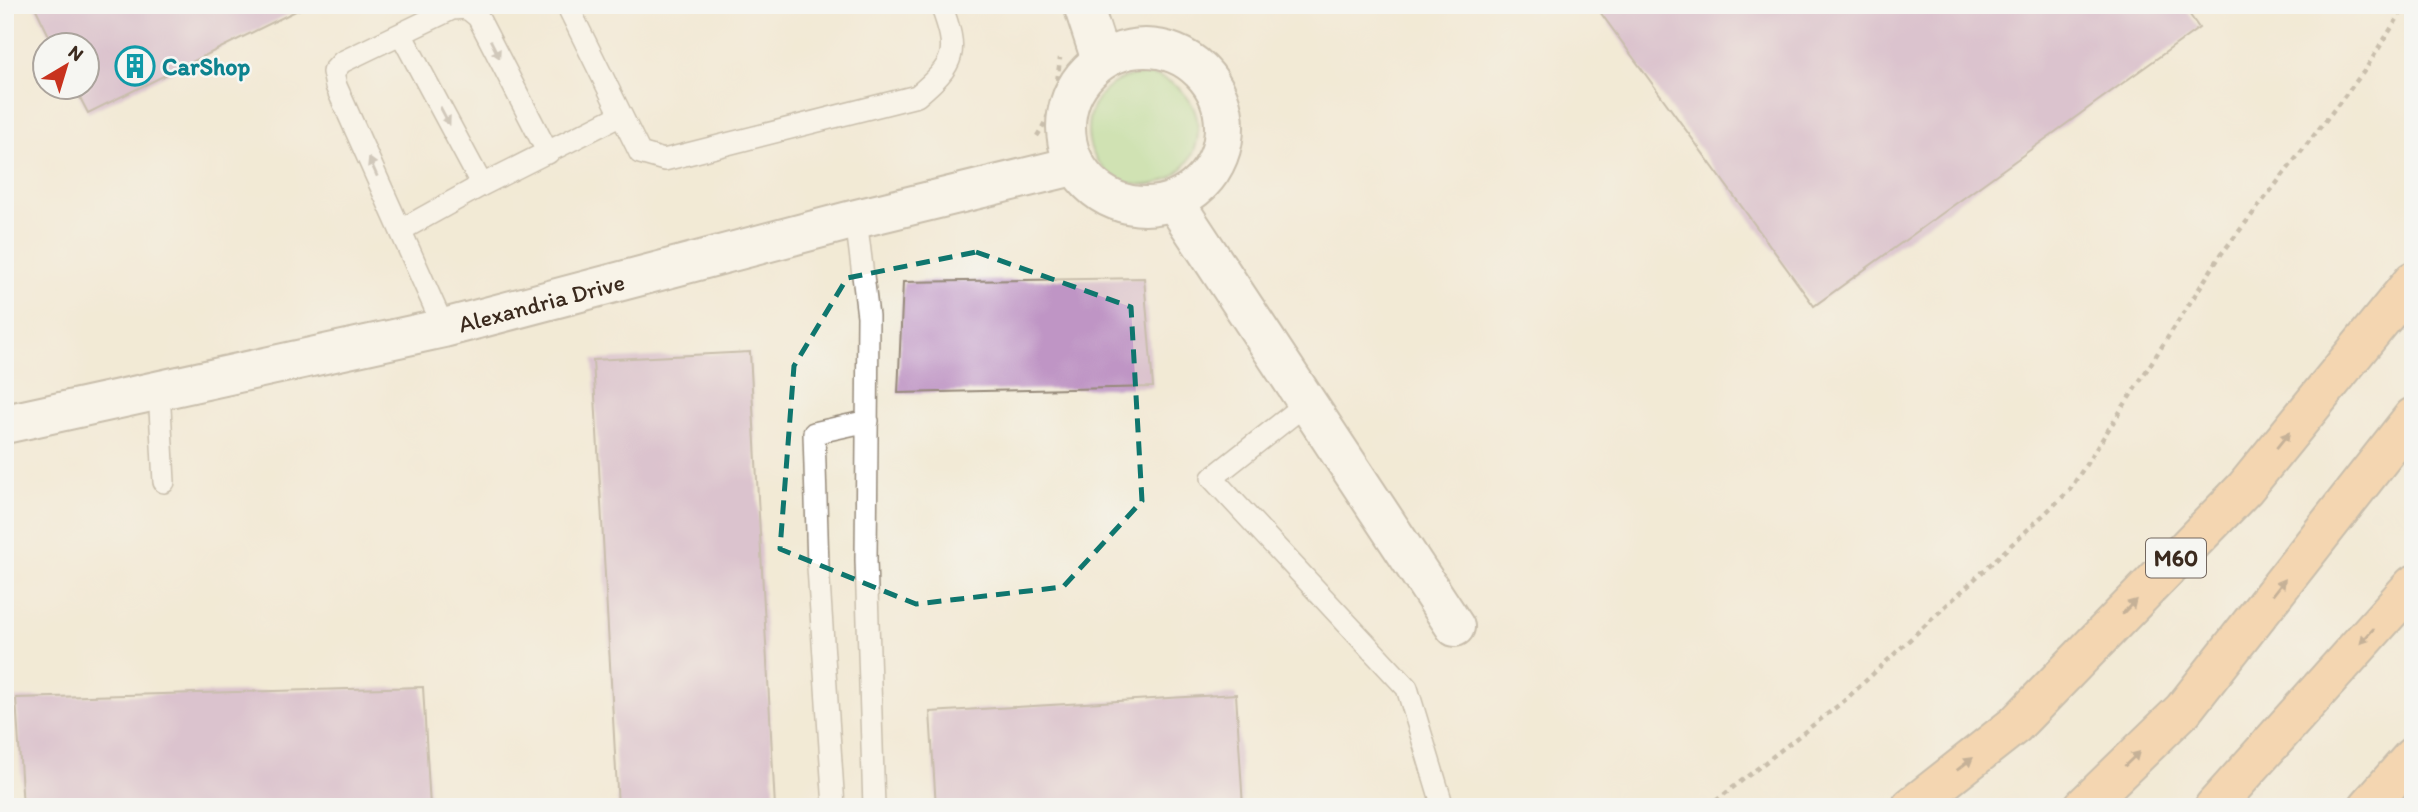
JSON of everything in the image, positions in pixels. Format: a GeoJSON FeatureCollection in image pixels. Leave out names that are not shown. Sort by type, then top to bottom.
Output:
{"type":"FeatureCollection","features":[{"type":"Feature","properties":{"kind":"highway","name":"M60"},"geometry":{"type":"LineString","coordinates":[[1911,807],[2015,725],[2245,488],[2413,281]]}},
{"type":"Feature","properties":{"kind":"highway"},"geometry":{"type":"LineString","coordinates":[[2083,807],[2183,710],[2413,417]]}},
{"type":"Feature","properties":{"kind":"highway"},"geometry":{"type":"LineString","coordinates":[[2214,807],[2413,585]]}},
{"type":"Feature","properties":{"kind":"highway"},"geometry":{"type":"LineString","coordinates":[[2368,807],[2413,756]]}},
{"type":"Feature","properties":{"kind":"street"},"geometry":{"type":"LineString","coordinates":[[1083,5],[1101,60]]}},
{"type":"Feature","properties":{"kind":"street"},"geometry":{"type":"LineString","coordinates":[[1151,47],[1178,54],[1192,62],[1210,82],[1223,108],[1224,136],[1216,162],[1200,184],[1174,201],[1147,206],[1114,200],[1091,185],[1073,166],[1066,135],[1072,94],[1088,71],[1101,60],[1124,50],[1151,47]]}},
{"type":"Feature","properties":{"kind":"street","name":"Alexandria Drive"},"geometry":{"type":"LineString","coordinates":[[5,424],[444,328],[856,219],[1073,166]]}},
{"type":"Feature","properties":{"kind":"street"},"geometry":{"type":"LineString","coordinates":[[1174,201],[1455,628]]}},
{"type":"Feature","properties":{"kind":"lane"},"geometry":{"type":"LineString","coordinates":[[567,5],[640,153],[663,160],[917,96],[939,77],[953,56],[950,30],[941,5]]}},
{"type":"Feature","properties":{"kind":"lane"},"geometry":{"type":"LineString","coordinates":[[444,328],[336,86],[333,72],[342,62],[452,9],[467,8],[478,17],[548,153]]}},
{"type":"Feature","properties":{"kind":"lane"},"geometry":{"type":"LineString","coordinates":[[401,34],[482,186]]}},
{"type":"Feature","properties":{"kind":"lane"},"geometry":{"type":"LineString","coordinates":[[401,230],[621,115]]}},
{"type":"Feature","properties":{"kind":"lane"},"geometry":{"type":"LineString","coordinates":[[856,219],[868,316],[866,560],[874,807]]}},
{"type":"Feature","properties":{"kind":"lane"},"geometry":{"type":"LineString","coordinates":[[159,390],[164,482]]}},
{"type":"Feature","properties":{"kind":"lane"},"geometry":{"type":"LineString","coordinates":[[1307,403],[1212,478],[1407,688],[1443,807]]}},
{"type":"Feature","properties":{"kind":"lane"},"geometry":{"type":"LineString","coordinates":[[834,807],[818,567],[814,433],[868,421]]}},
{"type":"Feature","properties":{"kind":"path"},"geometry":{"type":"LineString","coordinates":[[1708,807],[1844,701],[2070,491],[2221,254],[2365,69],[2406,5]]}},
{"type":"Feature","properties":{"kind":"highlighted area"},"geometry":{"type":"Polygon","coordinates":[[[976,252],[1131,307],[1142,501],[1063,587],[916,604],[780,549],[794,366],[847,278],[976,252]]]}},
{"type":"Feature","properties":{"kind":"green space"},"geometry":{"type":"Polygon","coordinates":[[[1143,75],[1164,79],[1182,91],[1194,109],[1198,130],[1194,151],[1182,169],[1164,181],[1143,185],[1122,181],[1104,169],[1092,151],[1088,130],[1092,109],[1104,91],[1122,79],[1143,75]]]}},
{"type":"Feature","properties":{"kind":"building","name":"CarShop"},"geometry":{"type":"Polygon","coordinates":[[[34,5],[308,5],[88,113],[82,102],[102,102],[102,32],[47,32],[34,5]]]}},
{"type":"Feature","properties":{"kind":"building"},"geometry":{"type":"Polygon","coordinates":[[[1595,5],[2183,5],[2199,28],[1814,306],[1595,5]]]}},
{"type":"Feature","properties":{"kind":"building"},"geometry":{"type":"Polygon","coordinates":[[[1144,278],[1153,387],[898,393],[903,282],[1144,278]]]}},
{"type":"Feature","properties":{"kind":"building"},"geometry":{"type":"Polygon","coordinates":[[[750,352],[775,807],[618,807],[593,360],[750,352]]]}},
{"type":"Feature","properties":{"kind":"building"},"geometry":{"type":"Polygon","coordinates":[[[423,687],[430,807],[23,807],[16,698],[423,687]]]}},
{"type":"Feature","properties":{"kind":"building"},"geometry":{"type":"Polygon","coordinates":[[[1236,694],[1243,807],[936,807],[930,712],[1236,694]]]}},
{"type":"Feature","properties":{"kind":"place","name":"CarShop"},"geometry":{"type":"Point","coordinates":[135,66]}}]}
